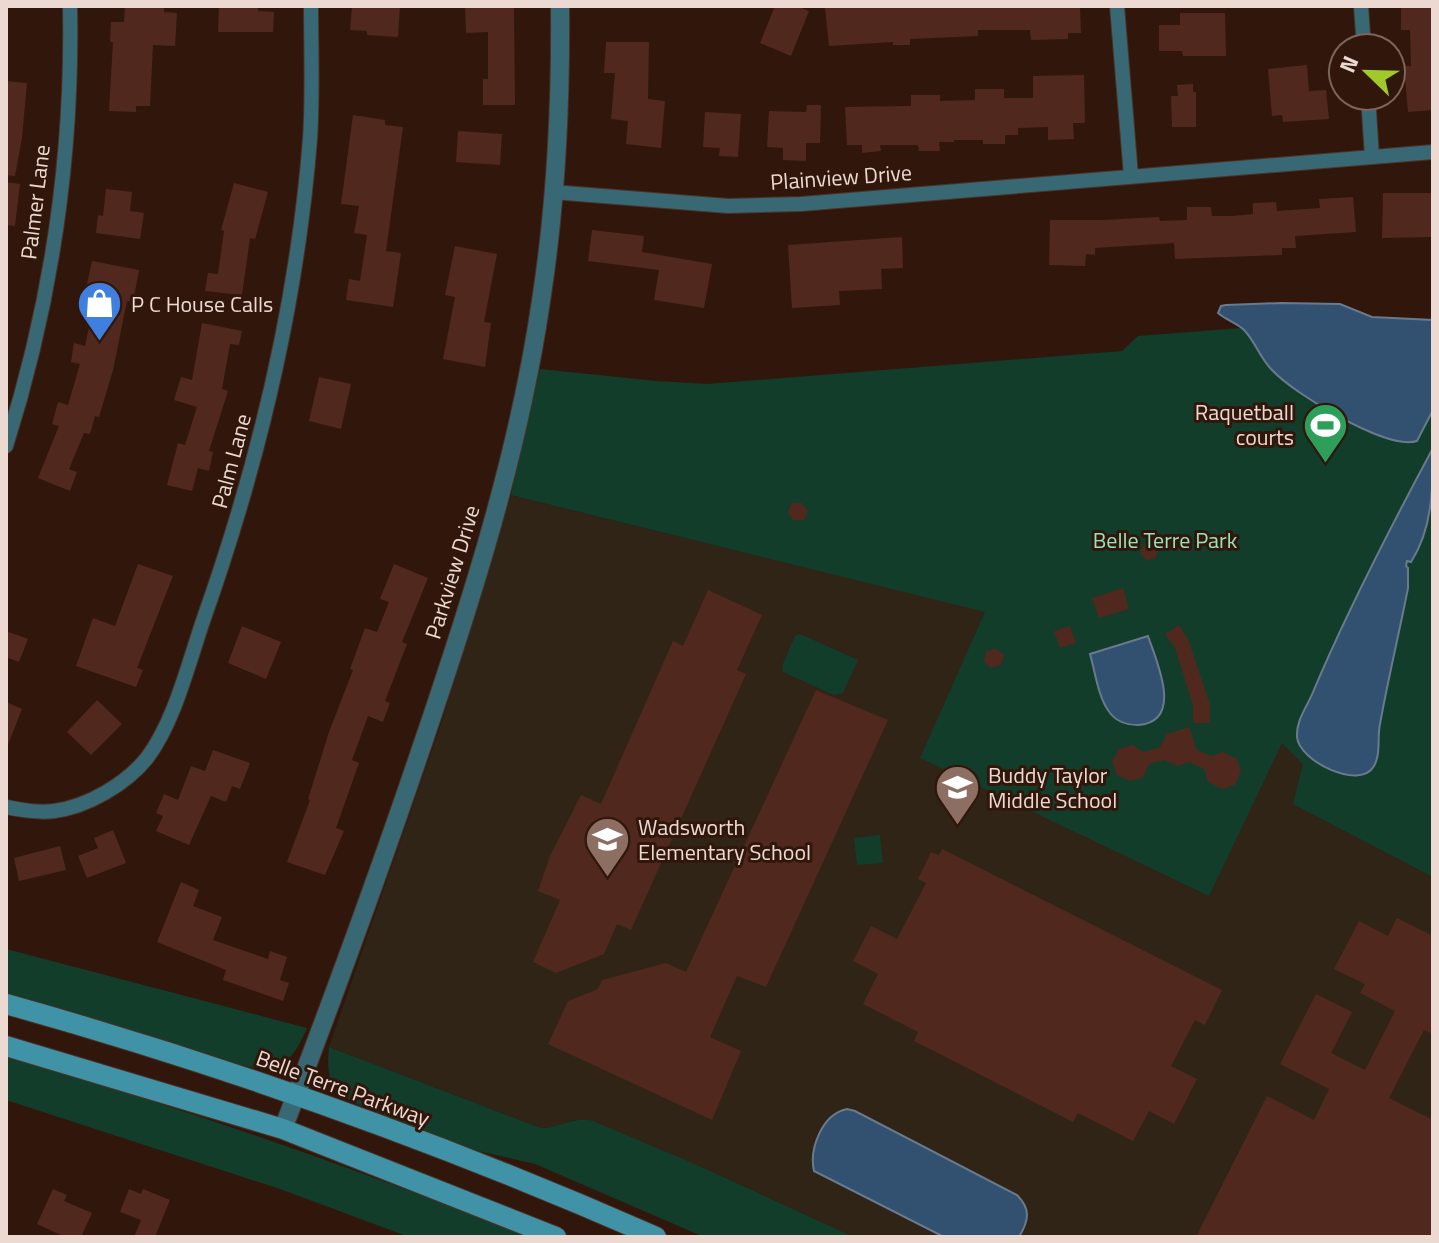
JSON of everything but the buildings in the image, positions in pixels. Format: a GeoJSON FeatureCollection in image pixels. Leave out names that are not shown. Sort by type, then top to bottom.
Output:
{"type":"FeatureCollection","features":[{"type":"Feature","properties":{"kind":"main road","name":"Belle Terre Parkway"},"geometry":{"type":"LineString","coordinates":[[6,1004],[296,1095],[503,1173],[656,1237]]}},
{"type":"Feature","properties":{"kind":"main road"},"geometry":{"type":"LineString","coordinates":[[6,1046],[283,1129],[556,1237]]}},
{"type":"Feature","properties":{"kind":"street","name":"Palmer Lane"},"geometry":{"type":"LineString","coordinates":[[6,446],[36,333],[55,235],[69,93],[70,6]]}},
{"type":"Feature","properties":{"kind":"street","name":"Palm Lane"},"geometry":{"type":"LineString","coordinates":[[6,807],[41,812],[65,809],[95,797],[125,779],[154,746],[179,689],[232,538],[264,426],[281,351],[307,166],[311,105],[311,6]]}},
{"type":"Feature","properties":{"kind":"street","name":"Parkview Drive"},"geometry":{"type":"LineString","coordinates":[[283,1129],[388,844],[482,562],[503,485],[541,301],[553,192],[560,6]]}},
{"type":"Feature","properties":{"kind":"street"},"geometry":{"type":"LineString","coordinates":[[1117,6],[1131,176]]}},
{"type":"Feature","properties":{"kind":"street"},"geometry":{"type":"LineString","coordinates":[[1361,6],[1363,32]]}},
{"type":"Feature","properties":{"kind":"street"},"geometry":{"type":"LineString","coordinates":[[1369,112],[1372,157]]}},
{"type":"Feature","properties":{"kind":"street","name":"Plainview Drive"},"geometry":{"type":"LineString","coordinates":[[553,192],[728,206],[801,204],[1433,152]]}},
{"type":"Feature","properties":{"kind":"shaded area"},"geometry":{"type":"Polygon","coordinates":[[[1433,424],[1433,1237],[854,1237],[704,1168],[575,1120],[560,1127],[541,1128],[329,1047],[441,724],[511,495],[986,612],[1433,424]]]}},
{"type":"Feature","properties":{"kind":"green space","name":"Belle Terre Park"},"geometry":{"type":"Polygon","coordinates":[[[1340,304],[1372,317],[1433,320],[1433,877],[1293,804],[1303,764],[1282,743],[1209,896],[920,758],[985,612],[511,495],[540,369],[707,384],[1122,351],[1138,336],[1241,328],[1218,313],[1221,306],[1340,304]]]}},
{"type":"Feature","properties":{"kind":"green space"},"geometry":{"type":"Polygon","coordinates":[[[800,634],[858,660],[843,693],[834,695],[783,672],[782,666],[795,636],[800,634]]]}},
{"type":"Feature","properties":{"kind":"green space"},"geometry":{"type":"Polygon","coordinates":[[[880,835],[883,863],[857,865],[854,838],[880,835]]]}},
{"type":"Feature","properties":{"kind":"green space"},"geometry":{"type":"Polygon","coordinates":[[[6,949],[307,1028],[297,1048],[285,1062],[268,1068],[245,1066],[6,995],[6,949]]]}},
{"type":"Feature","properties":{"kind":"green space"},"geometry":{"type":"Polygon","coordinates":[[[329,1047],[541,1128],[579,1120],[593,1121],[854,1237],[704,1237],[535,1164],[469,1149],[359,1105],[342,1095],[332,1083],[328,1068],[329,1047]]]}},
{"type":"Feature","properties":{"kind":"green space"},"geometry":{"type":"Polygon","coordinates":[[[6,1056],[270,1140],[529,1237],[409,1237],[280,1189],[6,1100],[6,1056]]]}},
{"type":"Feature","properties":{"kind":"water"},"geometry":{"type":"Polygon","coordinates":[[[1340,304],[1372,317],[1433,320],[1433,410],[1417,441],[1403,442],[1363,429],[1319,405],[1283,380],[1268,365],[1244,330],[1218,313],[1221,306],[1226,305],[1340,304]]]}},
{"type":"Feature","properties":{"kind":"water"},"geometry":{"type":"Polygon","coordinates":[[[1433,448],[1428,521],[1418,549],[1411,562],[1407,561],[1408,588],[1380,724],[1376,761],[1367,773],[1344,774],[1331,770],[1308,755],[1297,737],[1298,725],[1355,599],[1433,448]]]}},
{"type":"Feature","properties":{"kind":"water"},"geometry":{"type":"Polygon","coordinates":[[[1148,636],[1164,688],[1161,713],[1152,721],[1138,725],[1122,722],[1106,707],[1090,654],[1148,636]]]}},
{"type":"Feature","properties":{"kind":"water"},"geometry":{"type":"Polygon","coordinates":[[[847,1109],[1017,1195],[1025,1205],[1027,1215],[1019,1237],[944,1237],[814,1171],[814,1153],[819,1134],[831,1118],[847,1109]]]}},
{"type":"Feature","properties":{"kind":"place","name":"P C House Calls"},"geometry":{"type":"Point","coordinates":[100,343]}},
{"type":"Feature","properties":{"kind":"place","name":"Raquetball courts"},"geometry":{"type":"Point","coordinates":[1325,464]}},
{"type":"Feature","properties":{"kind":"place","name":"Buddy Taylor Middle School"},"geometry":{"type":"Point","coordinates":[957,827]}},
{"type":"Feature","properties":{"kind":"place","name":"Wadsworth Elementary School"},"geometry":{"type":"Point","coordinates":[607,879]}}]}
